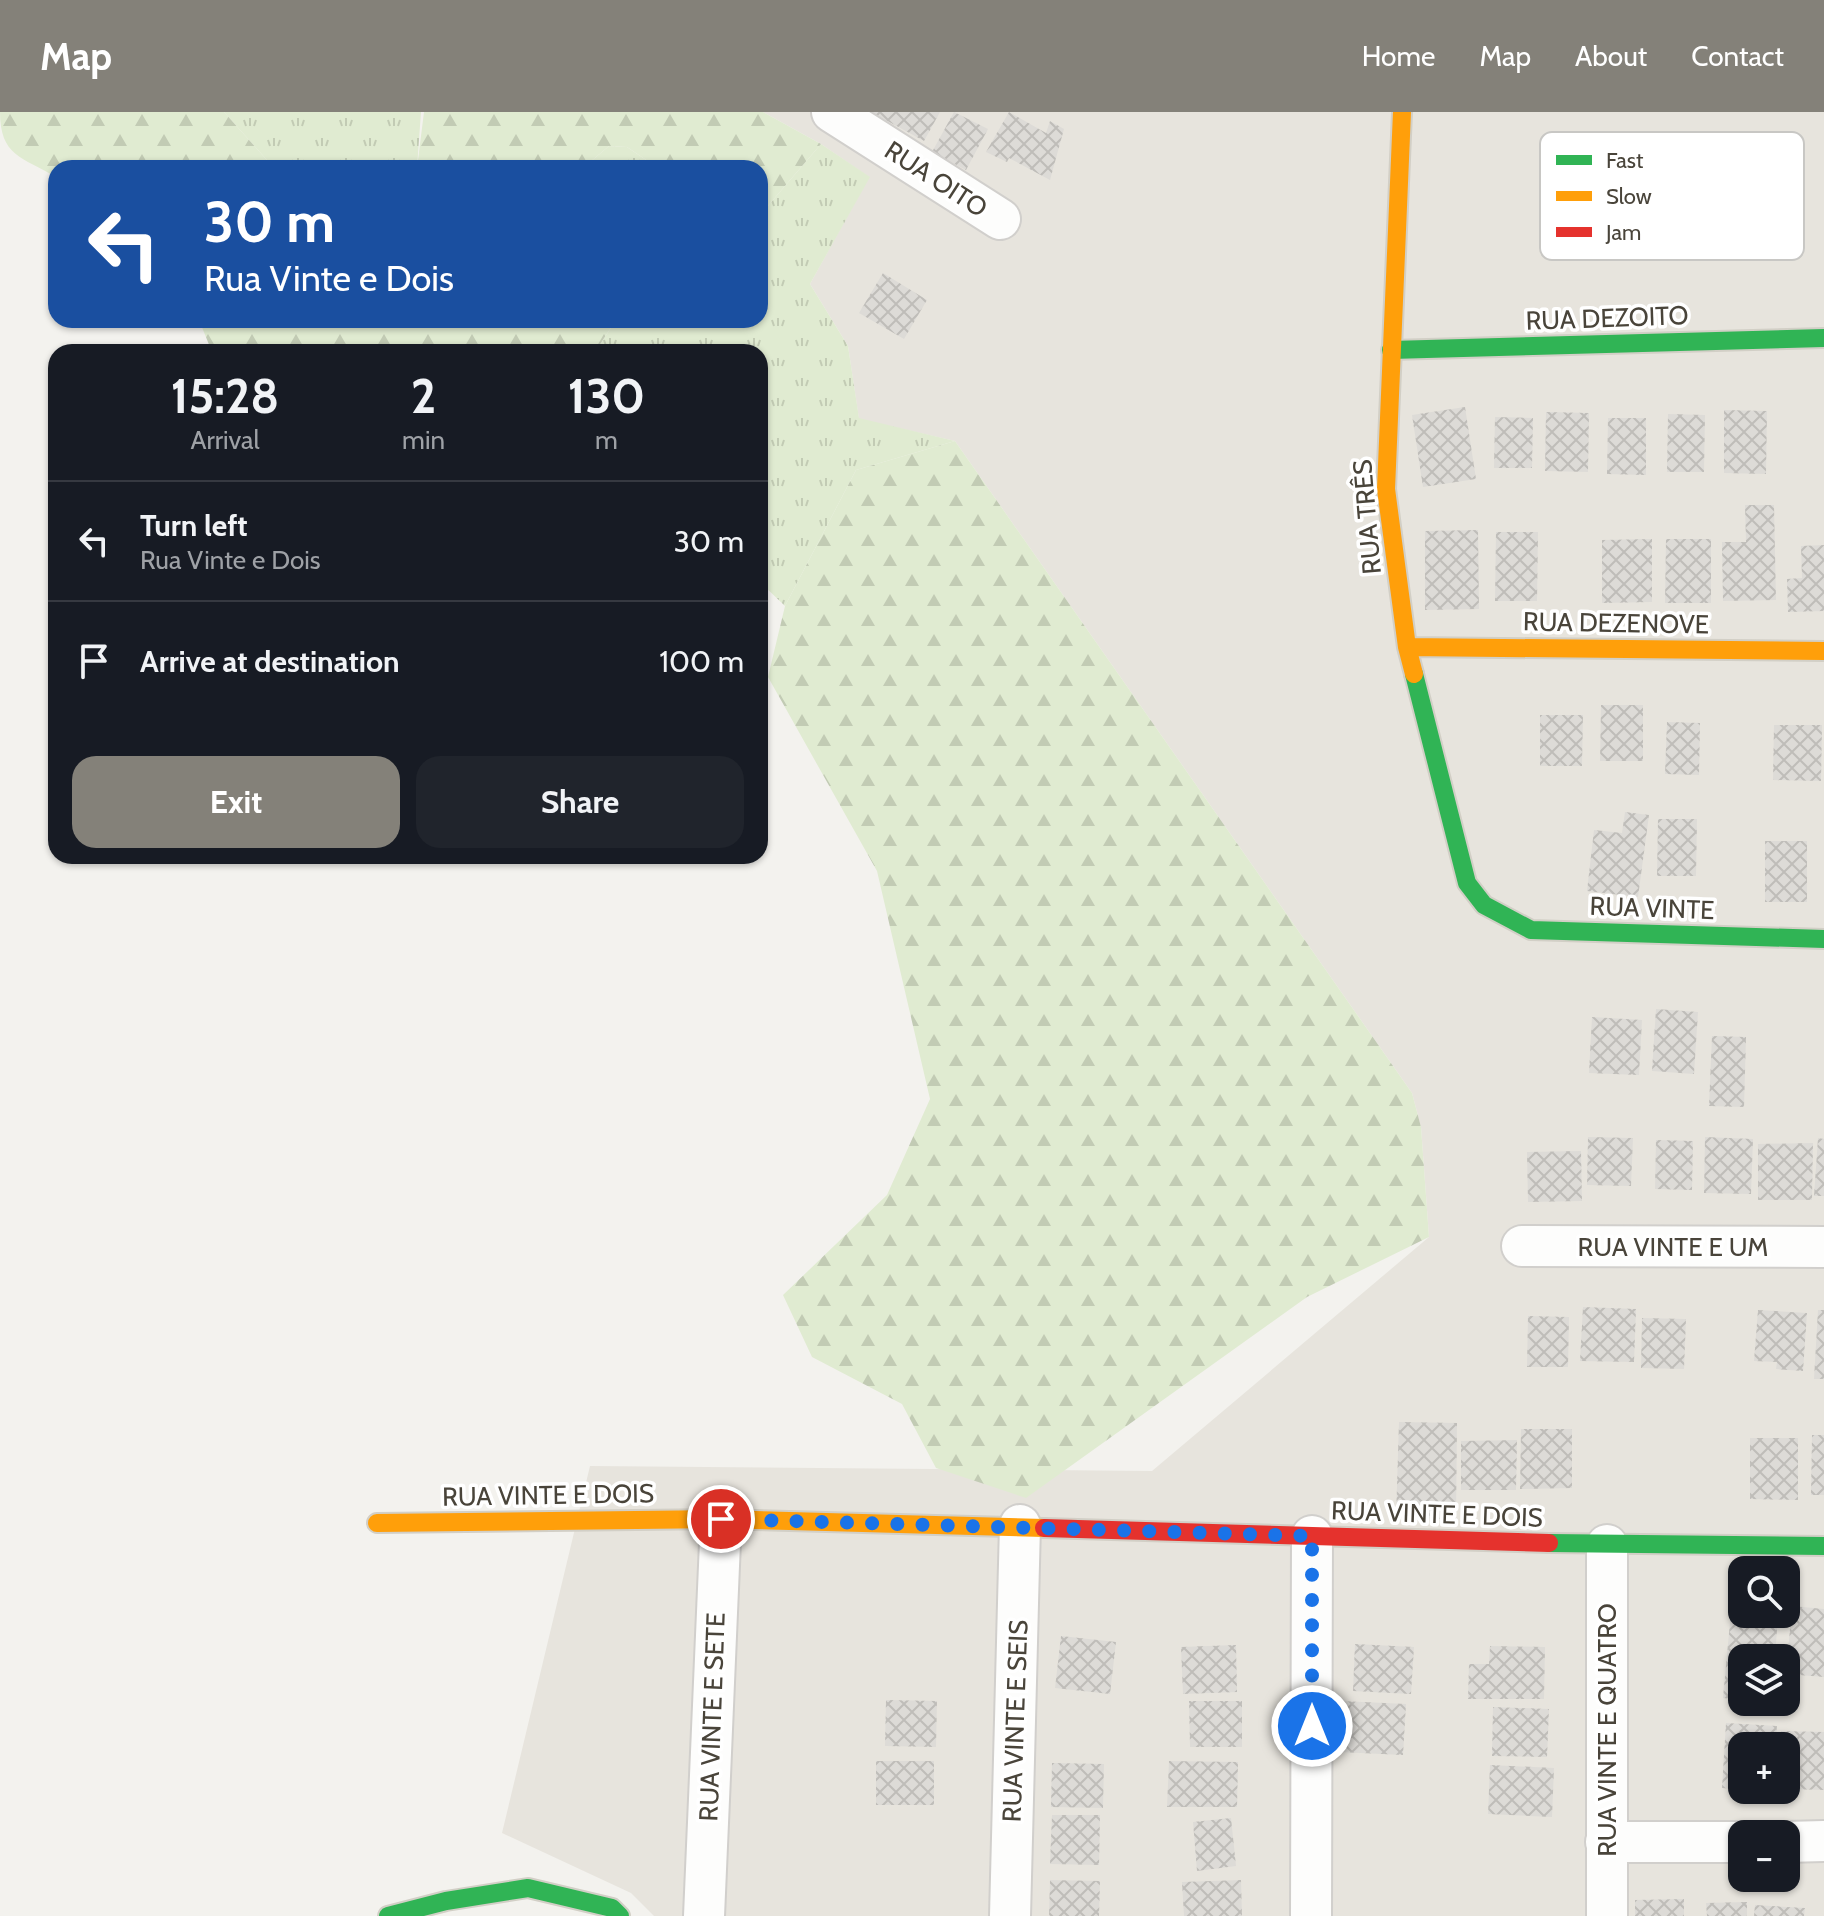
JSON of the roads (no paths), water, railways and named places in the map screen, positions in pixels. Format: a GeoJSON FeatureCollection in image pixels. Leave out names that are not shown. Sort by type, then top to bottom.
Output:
{"type":"FeatureCollection","features":[{"type":"Feature","properties":{"kind":"street","name":"RUA OITO"},"geometry":{"type":"LineString","coordinates":[[832,112],[1000,219]]}},
{"type":"Feature","properties":{"kind":"street","name":"RUA TRÊS"},"geometry":{"type":"LineString","coordinates":[[1402,112],[1386,489],[1407,647],[1467,883],[1484,905]]}},
{"type":"Feature","properties":{"kind":"street","name":"RUA DEZOITO"},"geometry":{"type":"LineString","coordinates":[[1391,350],[1824,338]]}},
{"type":"Feature","properties":{"kind":"street","name":"RUA DEZENOVE"},"geometry":{"type":"LineString","coordinates":[[1407,647],[1824,651]]}},
{"type":"Feature","properties":{"kind":"street","name":"RUA VINTE"},"geometry":{"type":"LineString","coordinates":[[1484,905],[1531,930],[1824,939]]}},
{"type":"Feature","properties":{"kind":"street","name":"RUA VINTE E UM"},"geometry":{"type":"LineString","coordinates":[[1522,1246],[1824,1247]]}},
{"type":"Feature","properties":{"kind":"street","name":"RUA VINTE E DOIS"},"geometry":{"type":"LineString","coordinates":[[377,1523],[721,1519],[1020,1525],[1607,1545],[1824,1546]]}},
{"type":"Feature","properties":{"kind":"street","name":"RUA VINTE E SETE"},"geometry":{"type":"LineString","coordinates":[[704,1916],[721,1519]]}},
{"type":"Feature","properties":{"kind":"street","name":"RUA VINTE E SEIS"},"geometry":{"type":"LineString","coordinates":[[1010,1916],[1020,1525]]}},
{"type":"Feature","properties":{"kind":"street"},"geometry":{"type":"LineString","coordinates":[[1311,1916],[1312,1536]]}},
{"type":"Feature","properties":{"kind":"street","name":"RUA VINTE E QUATRO"},"geometry":{"type":"LineString","coordinates":[[1607,1545],[1607,1916]]}},
{"type":"Feature","properties":{"kind":"street"},"geometry":{"type":"LineString","coordinates":[[1800,1842],[1824,1841]]}},
{"type":"Feature","properties":{"kind":"street"},"geometry":{"type":"LineString","coordinates":[[1606,1842],[1728,1842]]}},
{"type":"Feature","properties":{"kind":"street"},"geometry":{"type":"LineString","coordinates":[[388,1916],[446,1901],[528,1888],[612,1908],[620,1916]]}}]}
